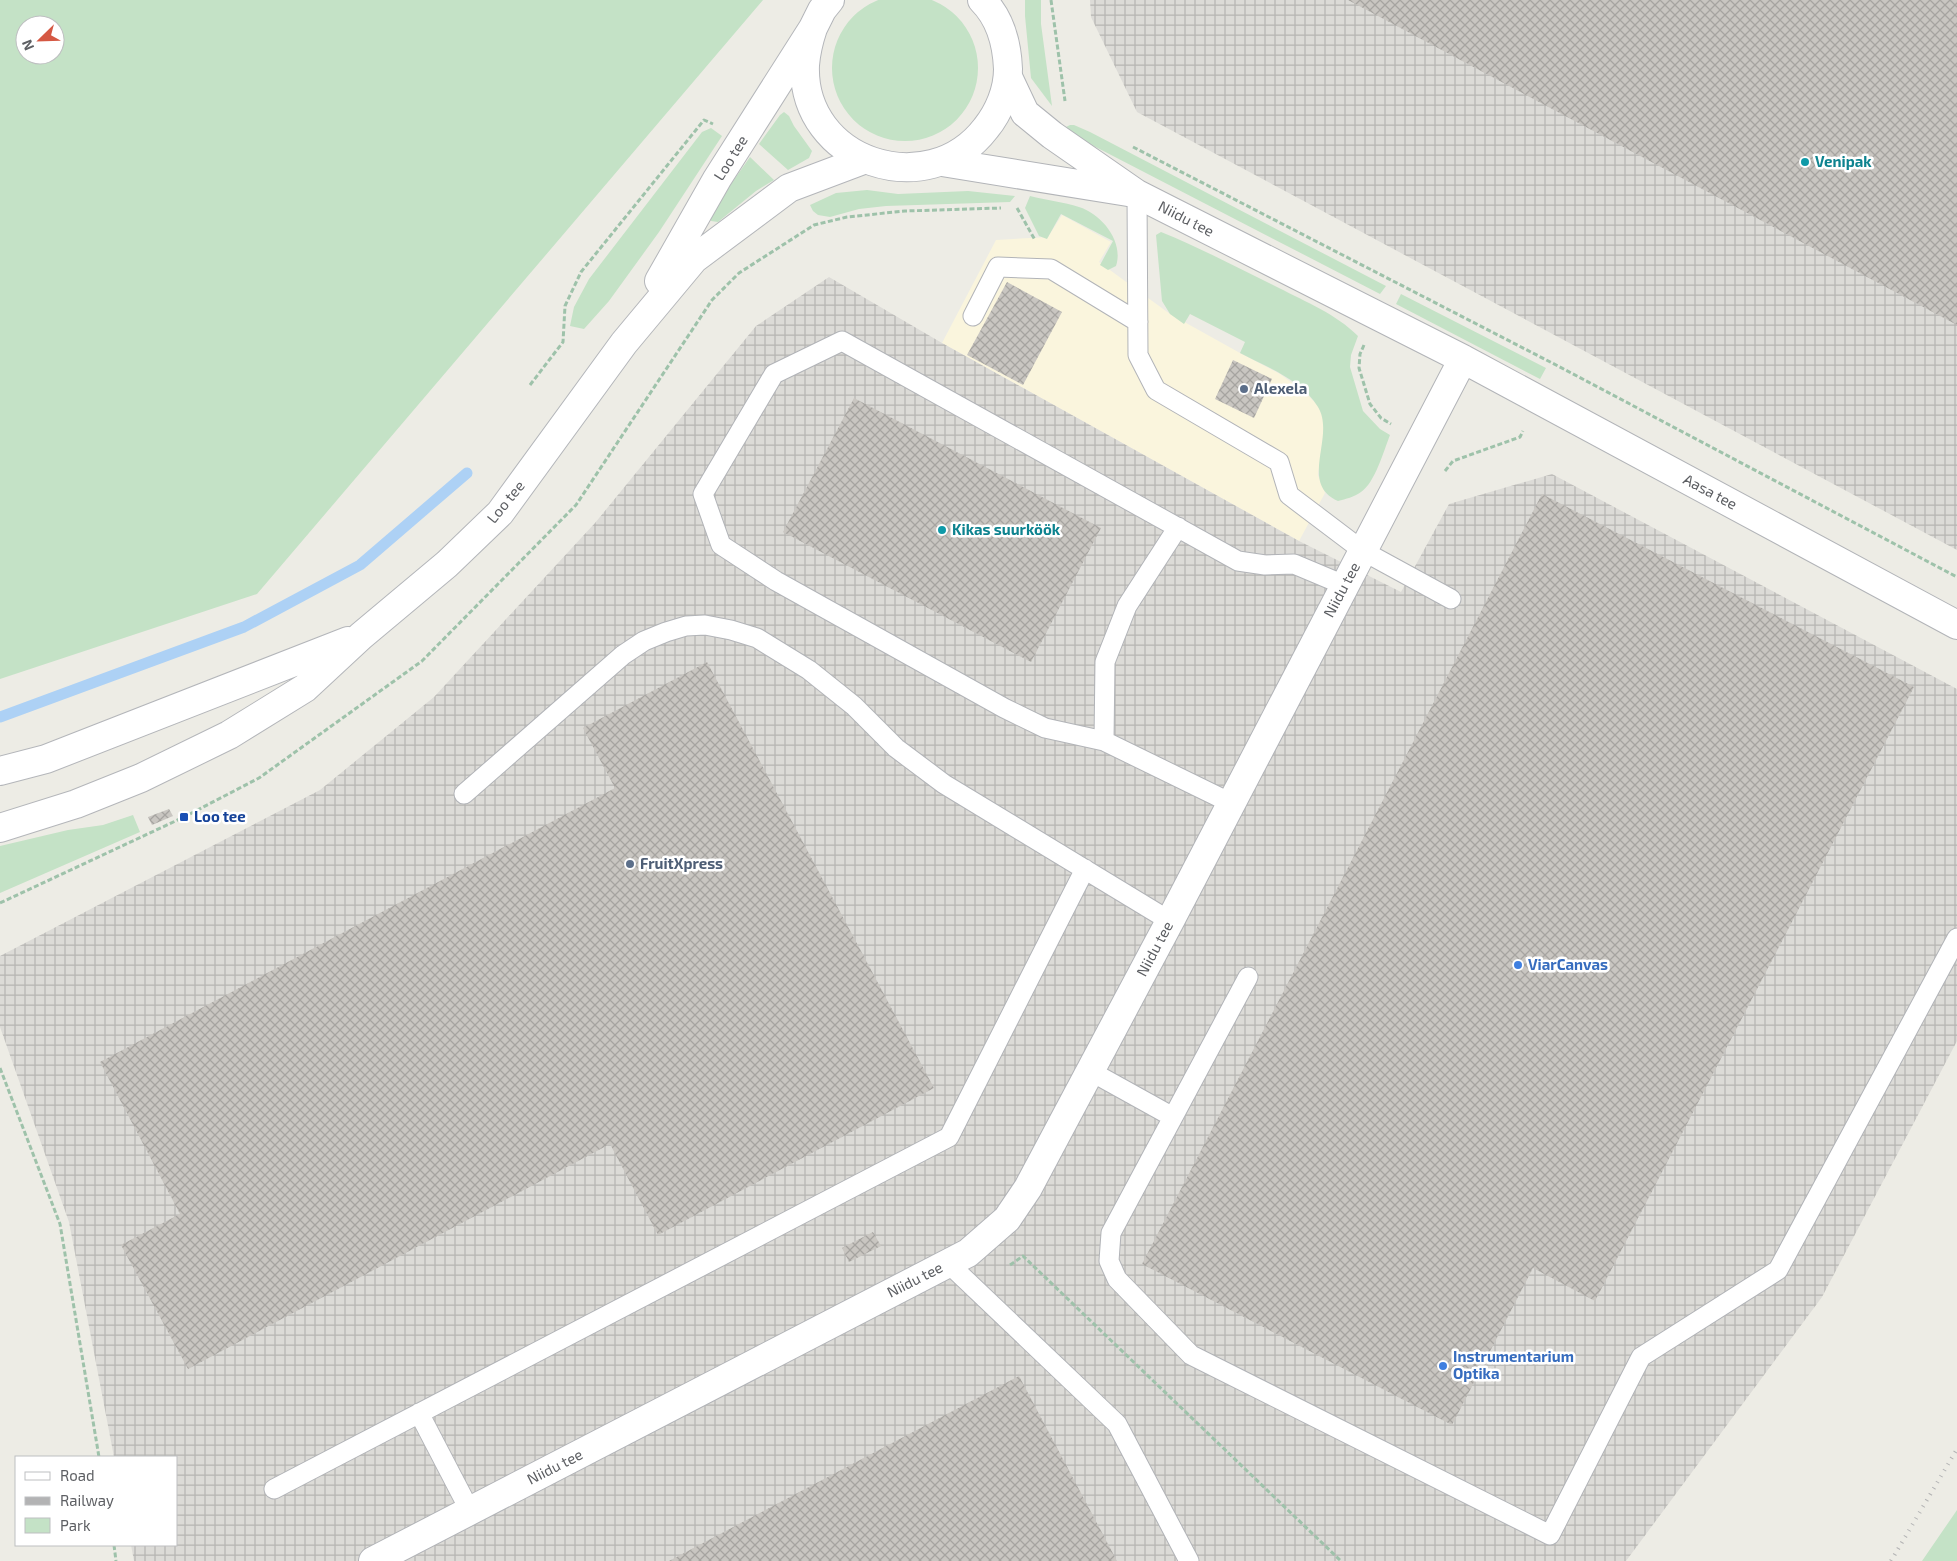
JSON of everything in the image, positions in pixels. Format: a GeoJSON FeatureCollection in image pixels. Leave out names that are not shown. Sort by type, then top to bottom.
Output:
{"type":"FeatureCollection","features":[{"type":"Feature","properties":{"kind":"street","name":"Loo tee"},"geometry":{"type":"LineString","coordinates":[[624,343],[717,179],[830,0]]}},
{"type":"Feature","properties":{"kind":"street","name":"Loo tee"},"geometry":{"type":"LineString","coordinates":[[813,28],[807,47],[805,66],[807,86],[812,104],[822,122],[834,137],[849,150],[866,160],[884,166],[923,167],[942,162],[962,152],[993,120],[1003,99],[1008,77],[1008,55],[1003,34],[989,7],[982,0]]}},
{"type":"Feature","properties":{"kind":"street","name":"Loo tee"},"geometry":{"type":"LineString","coordinates":[[1003,34],[1006,0]]}},
{"type":"Feature","properties":{"kind":"street","name":"Niidu tee"},"geometry":{"type":"LineString","coordinates":[[373,1561],[948,1263],[968,1252],[1006,1219],[1028,1188],[1170,921],[1462,360],[1380,316],[1137,194],[1052,135],[1025,113],[1008,77]]}},
{"type":"Feature","properties":{"kind":"street","name":"Loo tee"},"geometry":{"type":"LineString","coordinates":[[0,828],[95,796],[141,778],[229,735],[305,688],[361,636],[447,564],[500,513],[624,343],[694,259],[789,188],[866,160]]}},
{"type":"Feature","properties":{"kind":"street","name":"Niidu tee"},"geometry":{"type":"LineString","coordinates":[[942,162],[1137,194]]}},
{"type":"Feature","properties":{"kind":"street","name":"Aasa tee"},"geometry":{"type":"LineString","coordinates":[[1462,360],[1540,400],[1957,625]]}},
{"type":"Feature","properties":{"kind":"street","name":"Loo tee"},"geometry":{"type":"LineString","coordinates":[[0,771],[46,759],[361,636]]}},
{"type":"Feature","properties":{"kind":"lane"},"geometry":{"type":"LineString","coordinates":[[1137,194],[1138,355],[1156,390],[1279,462],[1289,495],[1363,551],[1451,599]]}},
{"type":"Feature","properties":{"kind":"lane"},"geometry":{"type":"LineString","coordinates":[[973,316],[998,267],[1007,267],[1051,269],[1138,322]]}},
{"type":"Feature","properties":{"kind":"lane"},"geometry":{"type":"LineString","coordinates":[[1232,802],[1104,741],[1045,728],[1004,708],[776,581],[721,545],[703,494],[774,374],[842,341],[1238,561],[1265,565],[1294,564],[1344,586]]}},
{"type":"Feature","properties":{"kind":"lane"},"geometry":{"type":"LineString","coordinates":[[1104,741],[1105,662],[1127,606],[1178,527]]}},
{"type":"Feature","properties":{"kind":"lane"},"geometry":{"type":"LineString","coordinates":[[464,794],[623,655],[644,641],[666,632],[686,626],[705,625],[757,638],[784,653],[809,670],[854,706],[896,748],[944,784],[1170,921]]}},
{"type":"Feature","properties":{"kind":"lane"},"geometry":{"type":"LineString","coordinates":[[274,1489],[949,1137],[1085,869]]}},
{"type":"Feature","properties":{"kind":"lane"},"geometry":{"type":"LineString","coordinates":[[1248,977],[1110,1233],[1109,1261],[1117,1278],[1191,1355],[1550,1535],[1641,1357],[1778,1270],[1957,938]]}},
{"type":"Feature","properties":{"kind":"lane"},"geometry":{"type":"LineString","coordinates":[[1090,1071],[1174,1116]]}},
{"type":"Feature","properties":{"kind":"lane"},"geometry":{"type":"LineString","coordinates":[[948,1263],[1118,1424],[1189,1561]]}},
{"type":"Feature","properties":{"kind":"lane"},"geometry":{"type":"LineString","coordinates":[[419,1414],[470,1511]]}},
{"type":"Feature","properties":{"kind":"path"},"geometry":{"type":"LineString","coordinates":[[1051,0],[1066,106]]}},
{"type":"Feature","properties":{"kind":"path"},"geometry":{"type":"LineString","coordinates":[[530,385],[563,342],[565,306],[581,272],[704,120],[718,126]]}},
{"type":"Feature","properties":{"kind":"path"},"geometry":{"type":"LineString","coordinates":[[1127,144],[1558,366],[1957,577]]}},
{"type":"Feature","properties":{"kind":"path"},"geometry":{"type":"LineString","coordinates":[[1398,284],[1360,354],[1359,368],[1367,395],[1370,404],[1381,418],[1453,461]]}},
{"type":"Feature","properties":{"kind":"path"},"geometry":{"type":"LineString","coordinates":[[1441,476],[1453,461],[1520,437],[1558,366]]}},
{"type":"Feature","properties":{"kind":"path"},"geometry":{"type":"LineString","coordinates":[[0,1068],[60,1224],[99,1456]]}},
{"type":"Feature","properties":{"kind":"path"},"geometry":{"type":"LineString","coordinates":[[973,1286],[1023,1256],[1028,1248]]}},
{"type":"Feature","properties":{"kind":"path"},"geometry":{"type":"LineString","coordinates":[[1023,1256],[1341,1561]]}},
{"type":"Feature","properties":{"kind":"path"},"geometry":{"type":"LineString","coordinates":[[114,1546],[116,1561]]}},
{"type":"Feature","properties":{"kind":"shaded area"},"geometry":{"type":"Polygon","coordinates":[[[1090,0],[1957,0],[1957,550],[1137,112],[1091,17],[1090,0]]]}},
{"type":"Feature","properties":{"kind":"shaded area"},"geometry":{"type":"Polygon","coordinates":[[[1062,215],[1111,242],[1099,262],[1170,314],[1280,374],[1306,393],[1318,406],[1323,417],[1324,430],[1318,475],[1325,493],[1299,541],[942,343],[996,240],[1048,237],[1062,215]]]}},
{"type":"Feature","properties":{"kind":"shaded area"},"geometry":{"type":"Polygon","coordinates":[[[829,277],[942,343],[1299,541],[1401,592],[1449,504],[1552,474],[1957,689],[1957,1041],[1822,1297],[1626,1561],[134,1561],[131,1546],[178,1546],[178,1456],[114,1456],[69,1222],[0,1027],[0,956],[320,790],[434,697],[595,523],[756,326],[829,277]]]}},
{"type":"Feature","properties":{"kind":"green space"},"geometry":{"type":"Polygon","coordinates":[[[880,-1],[930,-1],[946,7],[966,27],[973,40],[977,54],[977,82],[973,96],[966,109],[946,129],[933,136],[919,140],[891,140],[877,136],[864,129],[844,109],[837,96],[833,82],[833,54],[837,40],[844,27],[864,7],[880,-1]]]}},
{"type":"Feature","properties":{"kind":"green space"},"geometry":{"type":"Polygon","coordinates":[[[0,0],[763,0],[257,594],[0,679],[0,0]]]}},
{"type":"Feature","properties":{"kind":"green space"},"geometry":{"type":"Polygon","coordinates":[[[1025,0],[1041,0],[1041,24],[1052,106],[1031,78],[1025,0]]]}},
{"type":"Feature","properties":{"kind":"green space"},"geometry":{"type":"Polygon","coordinates":[[[784,112],[789,116],[812,151],[809,158],[788,170],[759,144],[784,112]]]}},
{"type":"Feature","properties":{"kind":"green space"},"geometry":{"type":"Polygon","coordinates":[[[1070,125],[1090,132],[1386,286],[1380,294],[1086,142],[1066,127],[1070,125]]]}},
{"type":"Feature","properties":{"kind":"green space"},"geometry":{"type":"Polygon","coordinates":[[[711,128],[722,136],[659,232],[609,301],[584,329],[570,326],[574,307],[589,279],[702,132],[711,128]]]}},
{"type":"Feature","properties":{"kind":"green space"},"geometry":{"type":"Polygon","coordinates":[[[750,157],[774,180],[756,191],[718,222],[711,221],[709,215],[750,157]]]}},
{"type":"Feature","properties":{"kind":"green space"},"geometry":{"type":"Polygon","coordinates":[[[867,190],[898,194],[968,191],[1015,196],[1010,202],[886,206],[859,209],[830,217],[818,215],[810,205],[836,193],[867,190]]]}},
{"type":"Feature","properties":{"kind":"green space"},"geometry":{"type":"Polygon","coordinates":[[[1030,196],[1073,205],[1096,216],[1103,222],[1114,239],[1118,257],[1116,266],[1108,270],[1100,265],[1113,241],[1061,214],[1047,239],[1039,236],[1025,208],[1030,196]]]}},
{"type":"Feature","properties":{"kind":"green space"},"geometry":{"type":"Polygon","coordinates":[[[1161,232],[1206,252],[1310,304],[1340,321],[1358,336],[1351,355],[1350,367],[1363,411],[1380,429],[1390,435],[1375,474],[1361,492],[1353,497],[1338,501],[1326,493],[1321,483],[1319,471],[1323,432],[1322,419],[1318,407],[1303,389],[1283,375],[1240,353],[1245,342],[1190,314],[1184,324],[1170,314],[1162,301],[1156,235],[1161,232]]]}},
{"type":"Feature","properties":{"kind":"green space"},"geometry":{"type":"Polygon","coordinates":[[[1401,294],[1546,368],[1540,379],[1396,304],[1401,294]]]}},
{"type":"Feature","properties":{"kind":"green space"},"geometry":{"type":"Polygon","coordinates":[[[133,815],[140,832],[0,893],[0,846],[68,830],[103,825],[133,815]]]}},
{"type":"Feature","properties":{"kind":"green space"},"geometry":{"type":"Polygon","coordinates":[[[1957,1510],[1957,1561],[1922,1561],[1957,1510]]]}},
{"type":"Feature","properties":{"kind":"building","name":"Venipak"},"geometry":{"type":"Polygon","coordinates":[[[1348,0],[1957,0],[1957,325],[1348,0]]]}},
{"type":"Feature","properties":{"kind":"building"},"geometry":{"type":"Polygon","coordinates":[[[1007,282],[1062,312],[1023,385],[967,355],[1007,282]]]}},
{"type":"Feature","properties":{"kind":"building","name":"Alexela"},"geometry":{"type":"Polygon","coordinates":[[[1233,360],[1272,379],[1254,418],[1215,399],[1233,360]]]}},
{"type":"Feature","properties":{"kind":"building","name":"Kikas suurköök"},"geometry":{"type":"Polygon","coordinates":[[[854,398],[1101,528],[1031,662],[783,532],[854,398]]]}},
{"type":"Feature","properties":{"kind":"building"},"geometry":{"type":"Polygon","coordinates":[[[1542,494],[1914,687],[1595,1301],[1533,1268],[1452,1425],[1142,1264],[1542,494]]]}},
{"type":"Feature","properties":{"kind":"building"},"geometry":{"type":"Polygon","coordinates":[[[707,662],[934,1088],[658,1235],[610,1144],[188,1369],[121,1245],[180,1214],[100,1062],[615,788],[583,728],[707,662]]]}},
{"type":"Feature","properties":{"kind":"building"},"geometry":{"type":"Polygon","coordinates":[[[169,809],[173,816],[152,825],[148,817],[169,809]]]}},
{"type":"Feature","properties":{"kind":"building"},"geometry":{"type":"Polygon","coordinates":[[[873,1232],[881,1246],[849,1262],[842,1248],[873,1232]]]}},
{"type":"Feature","properties":{"kind":"building"},"geometry":{"type":"Polygon","coordinates":[[[1019,1376],[1117,1561],[669,1561],[1019,1376]]]}},
{"type":"Feature","properties":{"kind":"waterway"},"geometry":{"type":"LineString","coordinates":[[0,717],[244,627],[360,565],[467,473]]}},
{"type":"Feature","properties":{"kind":"railway"},"geometry":{"type":"LineString","coordinates":[[1891,1561],[1957,1449]]}},
{"type":"Feature","properties":{"kind":"place","name":"Venipak"},"geometry":{"type":"Point","coordinates":[1805,162]}},
{"type":"Feature","properties":{"kind":"place","name":"Alexela"},"geometry":{"type":"Point","coordinates":[1244,389]}},
{"type":"Feature","properties":{"kind":"place","name":"Kikas suurköök"},"geometry":{"type":"Point","coordinates":[942,530]}},
{"type":"Feature","properties":{"kind":"place","name":"Loo tee"},"geometry":{"type":"Point","coordinates":[184,817]}},
{"type":"Feature","properties":{"kind":"place","name":"FruitXpress"},"geometry":{"type":"Point","coordinates":[630,864]}},
{"type":"Feature","properties":{"kind":"place","name":"ViarCanvas"},"geometry":{"type":"Point","coordinates":[1518,965]}},
{"type":"Feature","properties":{"kind":"place","name":"Instrumentarium Optika"},"geometry":{"type":"Point","coordinates":[1443,1366]}}]}
